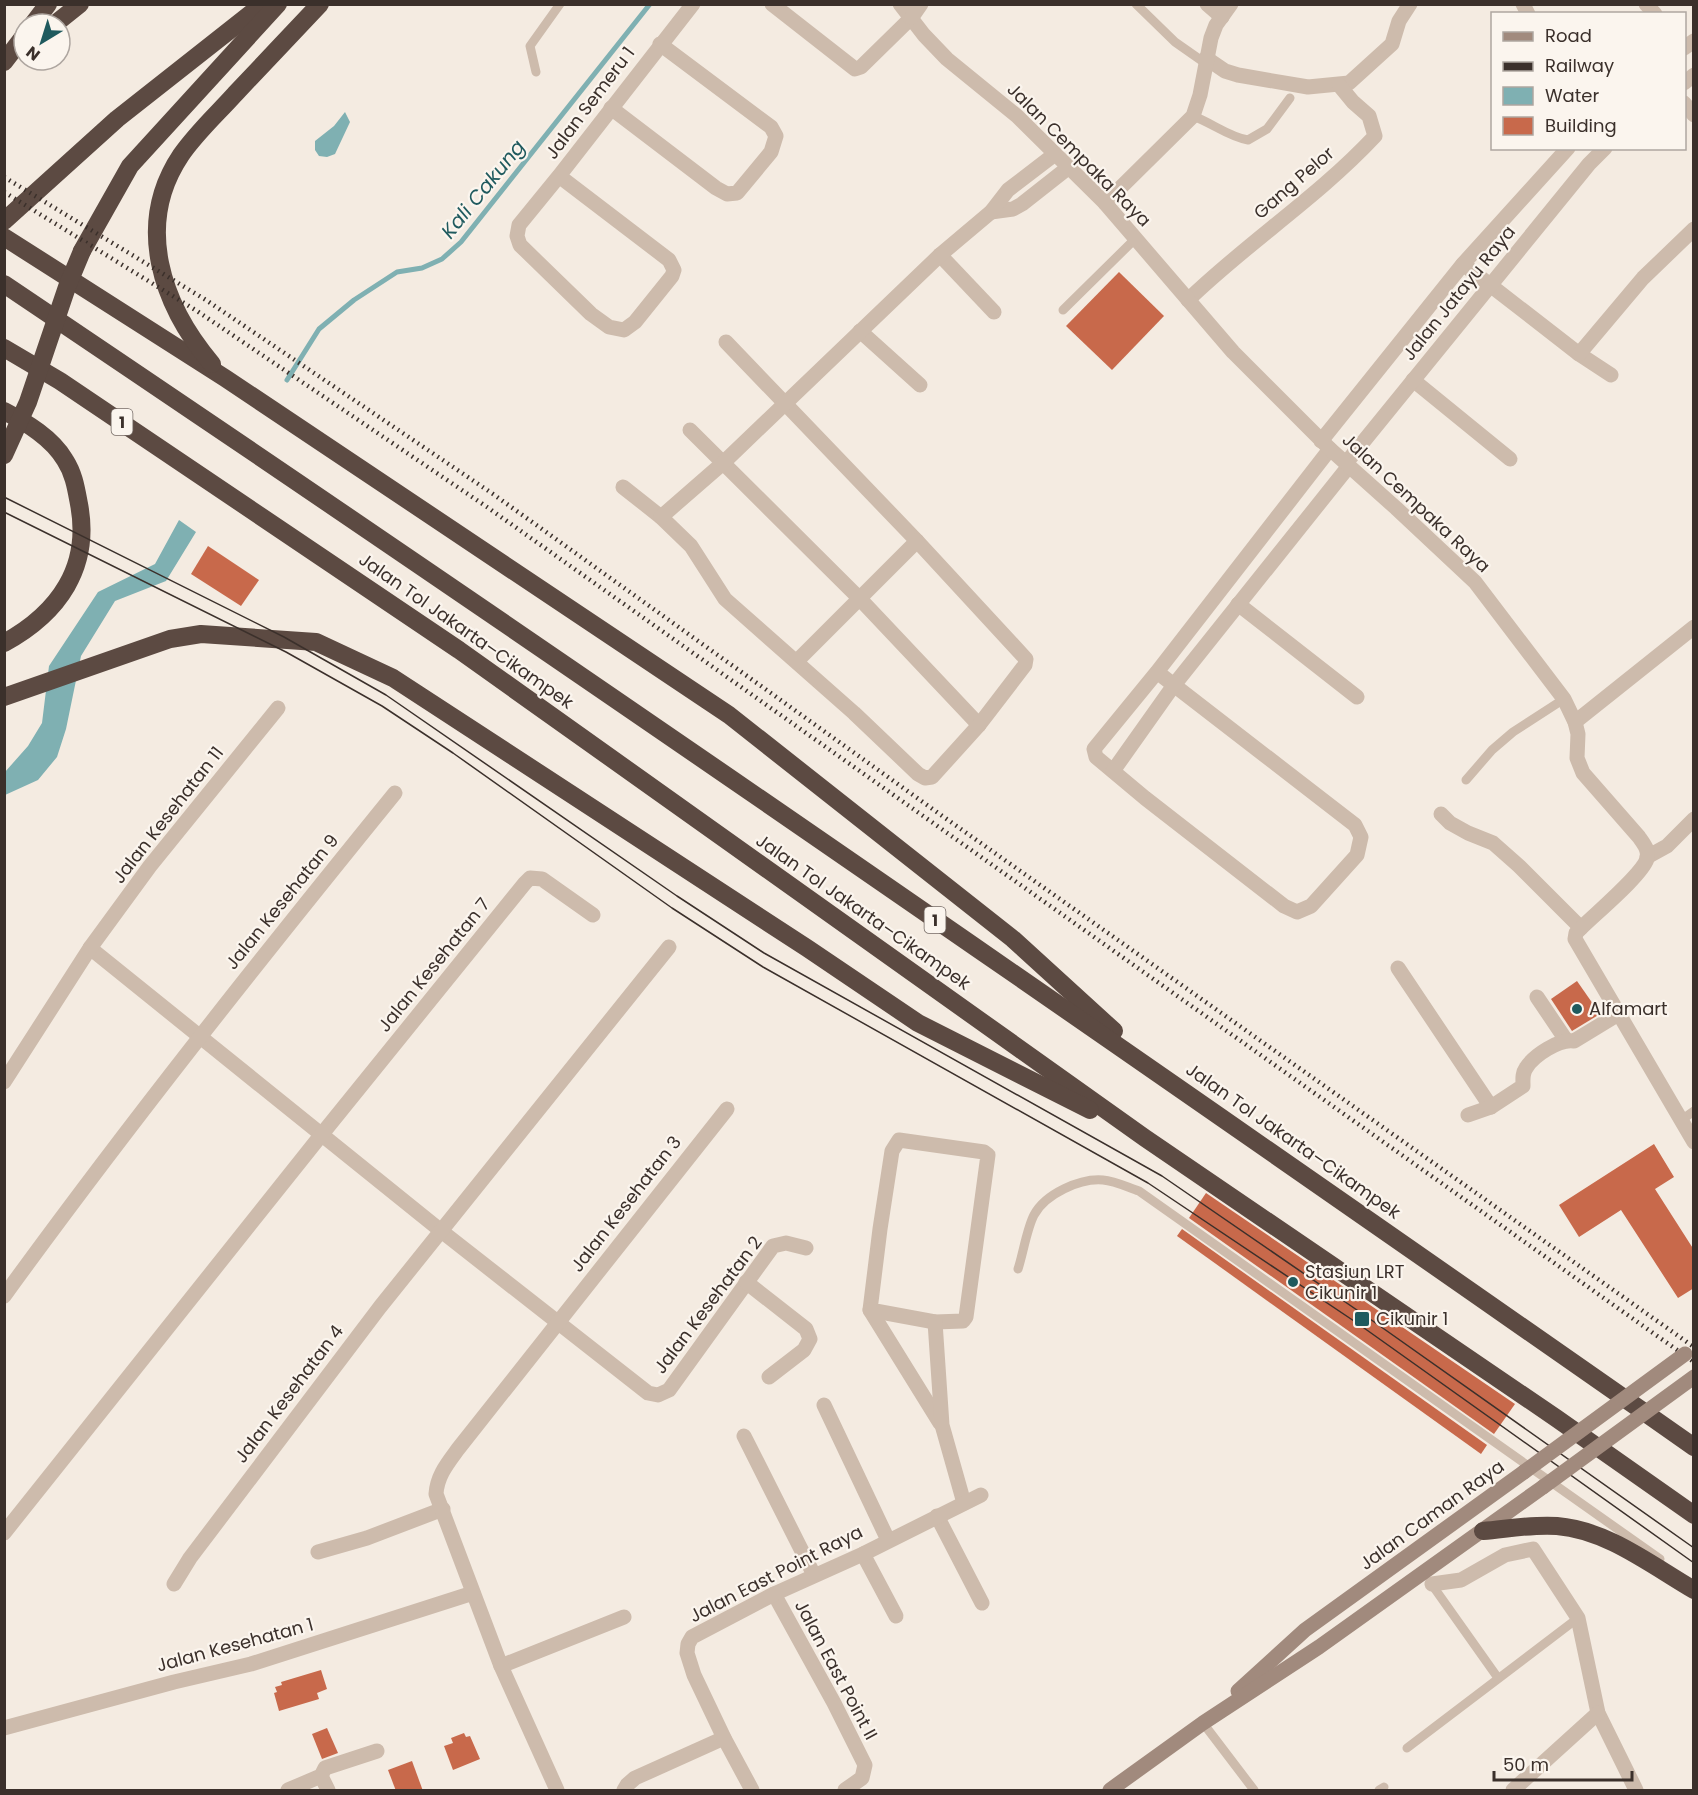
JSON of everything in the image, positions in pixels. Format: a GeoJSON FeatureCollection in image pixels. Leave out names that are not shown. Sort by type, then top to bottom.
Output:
{"type":"FeatureCollection","features":[{"type":"Feature","properties":{"kind":"highway"},"geometry":{"type":"LineString","coordinates":[[4,221],[117,119],[263,4]]}},
{"type":"Feature","properties":{"kind":"highway"},"geometry":{"type":"LineString","coordinates":[[4,454],[28,402],[67,287],[82,251],[130,166],[278,4]]}},
{"type":"Feature","properties":{"kind":"highway"},"geometry":{"type":"LineString","coordinates":[[225,378],[201,351],[189,333],[167,291],[158,255],[156,226],[163,192],[180,157],[204,125],[320,4]]}},
{"type":"Feature","properties":{"kind":"highway"},"geometry":{"type":"LineString","coordinates":[[4,237],[225,378],[740,723],[1013,939],[1166,1078]]}},
{"type":"Feature","properties":{"kind":"highway","name":"Jalan Tol Jakarta–Cikampek"},"geometry":{"type":"LineString","coordinates":[[4,285],[173,397],[1166,1078],[1694,1447]]}},
{"type":"Feature","properties":{"kind":"highway","name":"Jalan Tol Jakarta–Cikampek"},"geometry":{"type":"LineString","coordinates":[[4,348],[60,381],[459,650],[1145,1138],[1556,1418],[1694,1515]]}},
{"type":"Feature","properties":{"kind":"highway"},"geometry":{"type":"LineString","coordinates":[[4,411],[45,437],[64,459],[75,480],[81,515],[82,542],[76,569],[56,603],[28,630],[4,643]]}},
{"type":"Feature","properties":{"kind":"highway"},"geometry":{"type":"LineString","coordinates":[[8,696],[170,639],[201,634],[316,642],[393,678],[918,1023],[1145,1138]]}},
{"type":"Feature","properties":{"kind":"highway"},"geometry":{"type":"LineString","coordinates":[[1483,1531],[1556,1526],[1584,1531],[1614,1542],[1694,1590]]}},
{"type":"Feature","properties":{"kind":"main road","name":"Jalan Caman Raya"},"geometry":{"type":"LineString","coordinates":[[1203,1723],[1305,1630],[1689,1351]]}},
{"type":"Feature","properties":{"kind":"main road","name":"Jalan Caman Raya"},"geometry":{"type":"LineString","coordinates":[[1110,1791],[1203,1723],[1428,1579],[1483,1531],[1694,1377]]}},
{"type":"Feature","properties":{"kind":"main road"},"geometry":{"type":"LineString","coordinates":[[1305,1630],[1305,1642],[1309,1646],[1319,1647]]}},
{"type":"Feature","properties":{"kind":"street","name":"Jalan Semeru 1"},"geometry":{"type":"LineString","coordinates":[[560,176],[669,260],[674,270],[672,276],[635,322],[624,330],[615,330],[591,314],[520,245],[517,236],[519,225],[560,176],[693,4]]}},
{"type":"Feature","properties":{"kind":"street"},"geometry":{"type":"LineString","coordinates":[[772,4],[855,69],[861,67],[916,11]]}},
{"type":"Feature","properties":{"kind":"street","name":"Jalan Cempaka Raya"},"geometry":{"type":"LineString","coordinates":[[900,4],[916,11],[924,35],[946,59],[1017,116],[1106,203],[1233,352],[1325,445],[1475,582],[1564,699],[1575,722],[1578,734],[1577,758],[1583,773],[1639,837],[1647,848],[1647,857]]}},
{"type":"Feature","properties":{"kind":"street"},"geometry":{"type":"LineString","coordinates":[[1106,203],[1193,116],[1216,25],[1226,11],[1207,4]]}},
{"type":"Feature","properties":{"kind":"street"},"geometry":{"type":"LineString","coordinates":[[1206,61],[1238,75],[1308,87],[1349,83],[1392,44],[1399,21],[1410,4]]}},
{"type":"Feature","properties":{"kind":"street"},"geometry":{"type":"LineString","coordinates":[[611,108],[727,194],[737,193],[771,152],[776,136],[771,127],[660,44]]}},
{"type":"Feature","properties":{"kind":"street","name":"Gang Pelor"},"geometry":{"type":"LineString","coordinates":[[1188,300],[1223,267],[1297,209],[1375,136],[1368,116],[1339,85]]}},
{"type":"Feature","properties":{"kind":"street","name":"Jalan Jatayu Raya"},"geometry":{"type":"LineString","coordinates":[[1566,150],[1463,264],[1325,445],[1157,672],[1094,749],[1096,757],[1113,771],[1174,685],[1413,380],[1589,164],[1603,150]]}},
{"type":"Feature","properties":{"kind":"street"},"geometry":{"type":"LineString","coordinates":[[660,517],[723,464],[940,255],[991,212],[1008,190],[1055,154]]}},
{"type":"Feature","properties":{"kind":"street"},"geometry":{"type":"LineString","coordinates":[[991,212],[1013,209],[1022,204],[1069,167]]}},
{"type":"Feature","properties":{"kind":"street"},"geometry":{"type":"LineString","coordinates":[[1579,354],[1643,278],[1694,229]]}},
{"type":"Feature","properties":{"kind":"street"},"geometry":{"type":"LineString","coordinates":[[940,255],[994,312]]}},
{"type":"Feature","properties":{"kind":"street"},"geometry":{"type":"LineString","coordinates":[[1463,264],[1579,354],[1611,375]]}},
{"type":"Feature","properties":{"kind":"street"},"geometry":{"type":"LineString","coordinates":[[860,331],[920,385]]}},
{"type":"Feature","properties":{"kind":"street"},"geometry":{"type":"LineString","coordinates":[[623,488],[660,517],[691,546],[725,598],[925,778],[932,777],[979,725],[1025,665],[1026,658],[726,342]]}},
{"type":"Feature","properties":{"kind":"street"},"geometry":{"type":"LineString","coordinates":[[1413,380],[1510,459]]}},
{"type":"Feature","properties":{"kind":"street"},"geometry":{"type":"LineString","coordinates":[[690,430],[860,599],[979,725]]}},
{"type":"Feature","properties":{"kind":"street"},"geometry":{"type":"LineString","coordinates":[[797,662],[917,542]]}},
{"type":"Feature","properties":{"kind":"street"},"geometry":{"type":"LineString","coordinates":[[1238,604],[1358,697]]}},
{"type":"Feature","properties":{"kind":"street"},"geometry":{"type":"LineString","coordinates":[[1575,722],[1694,627]]}},
{"type":"Feature","properties":{"kind":"street"},"geometry":{"type":"LineString","coordinates":[[1113,771],[1144,798],[1284,906],[1297,912],[1311,906],[1357,855],[1361,837],[1355,825],[1157,672]]}},
{"type":"Feature","properties":{"kind":"street","name":"Jalan Kesehatan 11"},"geometry":{"type":"LineString","coordinates":[[4,1082],[90,948],[150,866],[278,708]]}},
{"type":"Feature","properties":{"kind":"street","name":"Jalan Kesehatan 9"},"geometry":{"type":"LineString","coordinates":[[4,1296],[63,1215],[201,1036],[395,793]]}},
{"type":"Feature","properties":{"kind":"street"},"geometry":{"type":"LineString","coordinates":[[1441,814],[1450,823],[1492,843],[1519,866],[1581,928]]}},
{"type":"Feature","properties":{"kind":"street"},"geometry":{"type":"LineString","coordinates":[[1694,819],[1667,846],[1647,857],[1640,870],[1576,933],[1575,939],[1694,1142]]}},
{"type":"Feature","properties":{"kind":"street","name":"Jalan Kesehatan 7"},"geometry":{"type":"LineString","coordinates":[[322,1134],[530,878],[542,879],[593,915]]}},
{"type":"Feature","properties":{"kind":"street","name":"Jalan Kesehatan 4"},"geometry":{"type":"LineString","coordinates":[[174,1584],[190,1558],[282,1435],[440,1230],[669,947]]}},
{"type":"Feature","properties":{"kind":"street"},"geometry":{"type":"LineString","coordinates":[[90,948],[557,1322]]}},
{"type":"Feature","properties":{"kind":"street"},"geometry":{"type":"LineString","coordinates":[[1398,968],[1491,1107]]}},
{"type":"Feature","properties":{"kind":"street"},"geometry":{"type":"LineString","coordinates":[[1537,997],[1566,1040]]}},
{"type":"Feature","properties":{"kind":"street"},"geometry":{"type":"LineString","coordinates":[[1468,1115],[1491,1107],[1523,1086],[1522,1076],[1527,1066],[1553,1045],[1566,1040],[1574,1041],[1620,1013]]}},
{"type":"Feature","properties":{"kind":"street","name":"Jalan Kesehatan 3"},"geometry":{"type":"LineString","coordinates":[[557,1791],[501,1666],[436,1494],[437,1483],[440,1474],[458,1449],[727,1109]]}},
{"type":"Feature","properties":{"kind":"street"},"geometry":{"type":"LineString","coordinates":[[4,1533],[322,1134]]}},
{"type":"Feature","properties":{"kind":"street"},"geometry":{"type":"LineString","coordinates":[[870,1310],[935,1322],[959,1322],[966,1317],[989,1159],[984,1152],[899,1140],[895,1144],[880,1229],[870,1310],[942,1425]]}},
{"type":"Feature","properties":{"kind":"street","name":"Jalan Kesehatan 2"},"geometry":{"type":"LineString","coordinates":[[557,1322],[648,1393],[658,1395],[669,1390],[773,1246],[786,1243],[806,1248]]}},
{"type":"Feature","properties":{"kind":"street"},"geometry":{"type":"LineString","coordinates":[[746,1282],[806,1329],[810,1339],[804,1350],[769,1377]]}},
{"type":"Feature","properties":{"kind":"street"},"geometry":{"type":"LineString","coordinates":[[935,1322],[942,1425],[964,1503]]}},
{"type":"Feature","properties":{"kind":"street"},"geometry":{"type":"LineString","coordinates":[[824,1405],[888,1540]]}},
{"type":"Feature","properties":{"kind":"street"},"geometry":{"type":"LineString","coordinates":[[744,1436],[814,1575]]}},
{"type":"Feature","properties":{"kind":"street","name":"Jalan East Point Raya"},"geometry":{"type":"LineString","coordinates":[[724,1738],[694,1675],[687,1653],[692,1637],[774,1594],[863,1554],[981,1495]]}},
{"type":"Feature","properties":{"kind":"street"},"geometry":{"type":"LineString","coordinates":[[318,1552],[367,1538],[443,1509]]}},
{"type":"Feature","properties":{"kind":"street"},"geometry":{"type":"LineString","coordinates":[[937,1516],[982,1604]]}},
{"type":"Feature","properties":{"kind":"street"},"geometry":{"type":"LineString","coordinates":[[1428,1579],[1461,1580],[1505,1555],[1533,1549],[1578,1618],[1598,1713],[1636,1791]]}},
{"type":"Feature","properties":{"kind":"street"},"geometry":{"type":"LineString","coordinates":[[863,1554],[896,1616]]}},
{"type":"Feature","properties":{"kind":"street","name":"Jalan Kesehatan 1"},"geometry":{"type":"LineString","coordinates":[[4,1728],[174,1682],[251,1664],[473,1593]]}},
{"type":"Feature","properties":{"kind":"street","name":"Jalan East Point II"},"geometry":{"type":"LineString","coordinates":[[774,1594],[865,1765],[861,1778],[845,1791]]}},
{"type":"Feature","properties":{"kind":"street"},"geometry":{"type":"LineString","coordinates":[[501,1666],[624,1617]]}},
{"type":"Feature","properties":{"kind":"street"},"geometry":{"type":"LineString","coordinates":[[1513,1791],[1598,1713]]}},
{"type":"Feature","properties":{"kind":"street"},"geometry":{"type":"LineString","coordinates":[[624,1791],[634,1778],[724,1738],[752,1791]]}},
{"type":"Feature","properties":{"kind":"street"},"geometry":{"type":"LineString","coordinates":[[288,1791],[325,1784],[325,1768],[377,1750]]}},
{"type":"Feature","properties":{"kind":"lane"},"geometry":{"type":"LineString","coordinates":[[536,72],[530,46],[560,4]]}},
{"type":"Feature","properties":{"kind":"lane"},"geometry":{"type":"LineString","coordinates":[[1136,4],[1175,42],[1206,61]]}},
{"type":"Feature","properties":{"kind":"lane"},"geometry":{"type":"LineString","coordinates":[[1193,116],[1212,123],[1235,138],[1248,140],[1267,129],[1290,98]]}},
{"type":"Feature","properties":{"kind":"lane"},"geometry":{"type":"LineString","coordinates":[[1063,310],[1136,238]]}},
{"type":"Feature","properties":{"kind":"lane"},"geometry":{"type":"LineString","coordinates":[[1466,780],[1492,750],[1513,732],[1564,699]]}},
{"type":"Feature","properties":{"kind":"lane"},"geometry":{"type":"LineString","coordinates":[[1680,1121],[1694,1111]]}},
{"type":"Feature","properties":{"kind":"lane"},"geometry":{"type":"LineString","coordinates":[[1018,1269],[1034,1215],[1046,1201],[1085,1181],[1102,1180],[1139,1191],[1694,1583]]}},
{"type":"Feature","properties":{"kind":"lane"},"geometry":{"type":"LineString","coordinates":[[1428,1579],[1498,1678]]}},
{"type":"Feature","properties":{"kind":"lane"},"geometry":{"type":"LineString","coordinates":[[1407,1748],[1578,1618]]}},
{"type":"Feature","properties":{"kind":"lane"},"geometry":{"type":"LineString","coordinates":[[1203,1723],[1254,1791]]}},
{"type":"Feature","properties":{"kind":"water"},"geometry":{"type":"Polygon","coordinates":[[[345,112],[350,122],[335,154],[327,157],[319,156],[315,150],[315,141],[334,126],[345,112]]]}},
{"type":"Feature","properties":{"kind":"water"},"geometry":{"type":"Polygon","coordinates":[[[179,520],[196,532],[166,581],[115,601],[81,656],[66,729],[57,757],[38,780],[5,795],[5,772],[28,746],[42,723],[49,666],[98,592],[155,564],[179,520]]]}},
{"type":"Feature","properties":{"kind":"building"},"geometry":{"type":"Polygon","coordinates":[[[1119,272],[1164,316],[1112,370],[1066,326],[1119,272]]]}},
{"type":"Feature","properties":{"kind":"building"},"geometry":{"type":"Polygon","coordinates":[[[208,546],[259,580],[241,606],[191,574],[208,546]]]}},
{"type":"Feature","properties":{"kind":"building","name":"Alfamart"},"geometry":{"type":"Polygon","coordinates":[[[1577,981],[1600,1014],[1572,1031],[1551,999],[1577,981]]]}},
{"type":"Feature","properties":{"kind":"building"},"geometry":{"type":"Polygon","coordinates":[[[1654,1144],[1674,1177],[1655,1189],[1694,1250],[1694,1288],[1678,1298],[1621,1210],[1579,1237],[1559,1205],[1654,1144]]]}},
{"type":"Feature","properties":{"kind":"building"},"geometry":{"type":"Polygon","coordinates":[[[1206,1193],[1515,1404],[1494,1434],[1189,1218],[1206,1193]]]}},
{"type":"Feature","properties":{"kind":"building"},"geometry":{"type":"Polygon","coordinates":[[[1182,1229],[1487,1445],[1481,1454],[1177,1236],[1182,1229]]]}},
{"type":"Feature","properties":{"kind":"building"},"geometry":{"type":"Polygon","coordinates":[[[321,1670],[327,1689],[317,1693],[319,1699],[279,1711],[274,1693],[277,1692],[275,1687],[282,1685],[281,1682],[321,1670]]]}},
{"type":"Feature","properties":{"kind":"building"},"geometry":{"type":"Polygon","coordinates":[[[327,1728],[338,1753],[322,1759],[312,1734],[327,1728]]]}},
{"type":"Feature","properties":{"kind":"building"},"geometry":{"type":"Polygon","coordinates":[[[464,1733],[466,1737],[470,1736],[480,1759],[453,1770],[444,1746],[453,1743],[451,1738],[464,1733]]]}},
{"type":"Feature","properties":{"kind":"building"},"geometry":{"type":"Polygon","coordinates":[[[412,1761],[423,1791],[396,1791],[388,1770],[412,1761]]]}},
{"type":"Feature","properties":{"kind":"waterway","name":"Kali Cakung"},"geometry":{"type":"LineString","coordinates":[[287,380],[319,329],[354,300],[397,272],[422,268],[442,259],[461,242],[650,4]]}},
{"type":"Feature","properties":{"kind":"tram line"},"geometry":{"type":"LineString","coordinates":[[4,497],[284,637],[386,695],[677,896],[764,953],[1162,1176],[1370,1319],[1694,1548]]}},
{"type":"Feature","properties":{"kind":"tram line"},"geometry":{"type":"LineString","coordinates":[[4,512],[286,652],[382,706],[453,753],[672,908],[763,967],[1148,1183],[1357,1323],[1694,1563]]}},
{"type":"Feature","properties":{"kind":"railway"},"geometry":{"type":"LineString","coordinates":[[4,177],[206,300],[493,494],[941,815],[1694,1347]]}},
{"type":"Feature","properties":{"kind":"railway"},"geometry":{"type":"LineString","coordinates":[[4,192],[197,311],[487,507],[1694,1362]]}},
{"type":"Feature","properties":{"kind":"place","name":"Alfamart"},"geometry":{"type":"Point","coordinates":[1577,1009]}},
{"type":"Feature","properties":{"kind":"place","name":"Stasiun LRT Cikunir 1"},"geometry":{"type":"Point","coordinates":[1293,1282]}},
{"type":"Feature","properties":{"kind":"place","name":"Cikunir 1"},"geometry":{"type":"Point","coordinates":[1362,1319]}}]}
